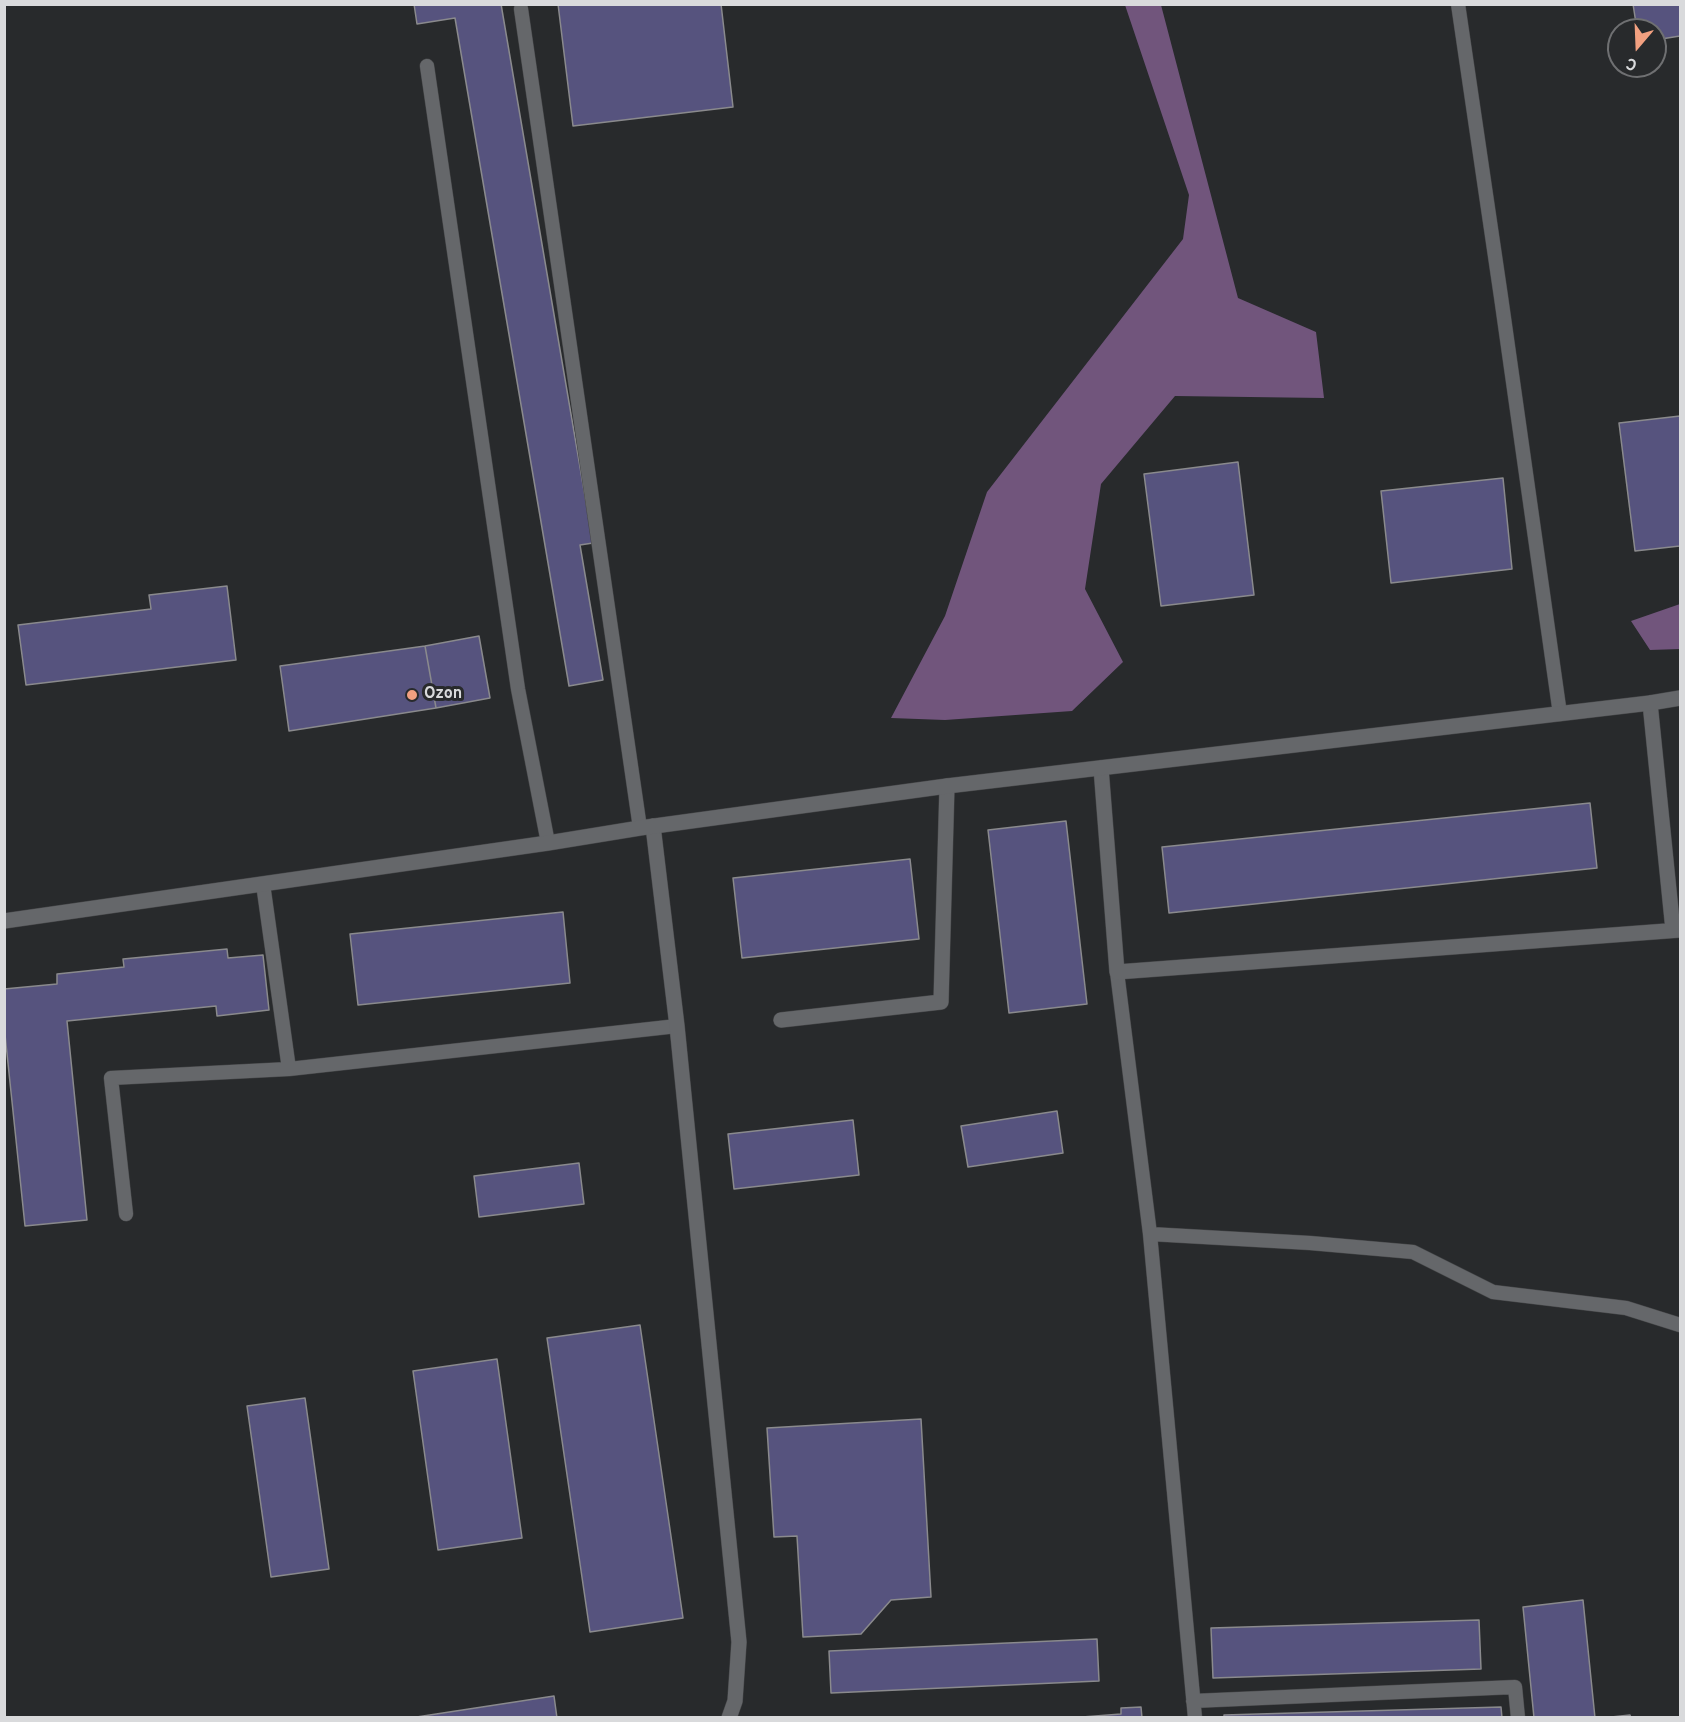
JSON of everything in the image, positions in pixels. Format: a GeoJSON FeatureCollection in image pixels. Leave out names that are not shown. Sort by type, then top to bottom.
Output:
{"type":"FeatureCollection","features":[{"type":"Feature","properties":{"kind":"street"},"geometry":{"type":"LineString","coordinates":[[4,921],[647,827],[947,786],[1680,698]]}},
{"type":"Feature","properties":{"kind":"street"},"geometry":{"type":"LineString","coordinates":[[1101,768],[1117,972],[1677,930],[1650,703]]}},
{"type":"Feature","properties":{"kind":"street"},"geometry":{"type":"LineString","coordinates":[[781,1020],[941,1002],[947,786]]}},
{"type":"Feature","properties":{"kind":"street"},"geometry":{"type":"LineString","coordinates":[[647,827],[677,1026],[739,1642],[735,1701],[729,1718]]}},
{"type":"Feature","properties":{"kind":"lane"},"geometry":{"type":"LineString","coordinates":[[1458,4],[1560,714]]}},
{"type":"Feature","properties":{"kind":"lane"},"geometry":{"type":"LineString","coordinates":[[521,9],[647,827]]}},
{"type":"Feature","properties":{"kind":"lane"},"geometry":{"type":"LineString","coordinates":[[427,66],[518,688],[548,843]]}},
{"type":"Feature","properties":{"kind":"lane"},"geometry":{"type":"LineString","coordinates":[[263,884],[289,1069]]}},
{"type":"Feature","properties":{"kind":"lane"},"geometry":{"type":"LineString","coordinates":[[1117,972],[1150,1234],[1195,1718]]}},
{"type":"Feature","properties":{"kind":"lane"},"geometry":{"type":"LineString","coordinates":[[126,1214],[111,1078],[289,1069],[677,1026]]}},
{"type":"Feature","properties":{"kind":"lane"},"geometry":{"type":"LineString","coordinates":[[1150,1234],[1310,1243],[1413,1252],[1493,1292],[1626,1308],[1680,1325]]}},
{"type":"Feature","properties":{"kind":"lane"},"geometry":{"type":"LineString","coordinates":[[1193,1701],[1515,1687],[1518,1718]]}},
{"type":"Feature","properties":{"kind":"shaded area"},"geometry":{"type":"Polygon","coordinates":[[[1125,5],[1161,5],[1238,298],[1316,332],[1324,398],[1175,396],[1101,484],[1085,589],[1123,662],[1072,711],[945,720],[891,718],[945,616],[987,492],[1183,239],[1189,195],[1125,5]]]}},
{"type":"Feature","properties":{"kind":"shaded area"},"geometry":{"type":"Polygon","coordinates":[[[1680,604],[1680,649],[1650,650],[1631,621],[1680,604]]]}},
{"type":"Feature","properties":{"kind":"building"},"geometry":{"type":"Polygon","coordinates":[[[414,4],[501,4],[593,543],[580,545],[603,680],[569,686],[455,18],[417,24],[414,4]]]}},
{"type":"Feature","properties":{"kind":"building"},"geometry":{"type":"Polygon","coordinates":[[[558,4],[721,4],[733,107],[573,126],[558,4]]]}},
{"type":"Feature","properties":{"kind":"building"},"geometry":{"type":"Polygon","coordinates":[[[1633,4],[1680,4],[1680,36],[1667,38],[1667,18],[1635,18],[1633,4]]]}},
{"type":"Feature","properties":{"kind":"building"},"geometry":{"type":"Polygon","coordinates":[[[1680,416],[1680,546],[1635,551],[1619,423],[1680,416]]]}},
{"type":"Feature","properties":{"kind":"building"},"geometry":{"type":"Polygon","coordinates":[[[1238,462],[1254,595],[1161,606],[1144,474],[1238,462]]]}},
{"type":"Feature","properties":{"kind":"building"},"geometry":{"type":"Polygon","coordinates":[[[1503,478],[1512,569],[1391,583],[1381,491],[1503,478]]]}},
{"type":"Feature","properties":{"kind":"building"},"geometry":{"type":"Polygon","coordinates":[[[227,586],[236,660],[26,685],[18,625],[151,609],[149,595],[227,586]]]}},
{"type":"Feature","properties":{"kind":"building"},"geometry":{"type":"Polygon","coordinates":[[[479,636],[490,698],[436,708],[425,646],[479,636]]]}},
{"type":"Feature","properties":{"kind":"building"},"geometry":{"type":"Polygon","coordinates":[[[425,646],[436,708],[289,731],[280,666],[425,646]]]}},
{"type":"Feature","properties":{"kind":"building"},"geometry":{"type":"Polygon","coordinates":[[[1590,803],[1597,868],[1169,913],[1162,847],[1590,803]]]}},
{"type":"Feature","properties":{"kind":"building"},"geometry":{"type":"Polygon","coordinates":[[[1066,821],[1087,1004],[1009,1013],[988,830],[1066,821]]]}},
{"type":"Feature","properties":{"kind":"building"},"geometry":{"type":"Polygon","coordinates":[[[910,859],[919,939],[742,958],[733,878],[910,859]]]}},
{"type":"Feature","properties":{"kind":"building"},"geometry":{"type":"Polygon","coordinates":[[[563,912],[570,983],[358,1005],[350,934],[563,912]]]}},
{"type":"Feature","properties":{"kind":"building"},"geometry":{"type":"Polygon","coordinates":[[[227,949],[228,958],[263,955],[269,1010],[217,1016],[216,1006],[67,1021],[87,1220],[25,1226],[4,1025],[4,989],[57,984],[57,974],[124,967],[123,959],[227,949]]]}},
{"type":"Feature","properties":{"kind":"building"},"geometry":{"type":"Polygon","coordinates":[[[1057,1111],[1063,1153],[968,1167],[961,1126],[1057,1111]]]}},
{"type":"Feature","properties":{"kind":"building"},"geometry":{"type":"Polygon","coordinates":[[[853,1120],[859,1175],[734,1189],[728,1134],[853,1120]]]}},
{"type":"Feature","properties":{"kind":"building"},"geometry":{"type":"Polygon","coordinates":[[[579,1163],[584,1204],[479,1217],[474,1176],[579,1163]]]}},
{"type":"Feature","properties":{"kind":"building"},"geometry":{"type":"Polygon","coordinates":[[[640,1325],[683,1618],[590,1632],[547,1338],[640,1325]]]}},
{"type":"Feature","properties":{"kind":"building"},"geometry":{"type":"Polygon","coordinates":[[[497,1359],[522,1538],[438,1550],[413,1371],[497,1359]]]}},
{"type":"Feature","properties":{"kind":"building"},"geometry":{"type":"Polygon","coordinates":[[[305,1398],[329,1569],[271,1577],[247,1406],[305,1398]]]}},
{"type":"Feature","properties":{"kind":"building"},"geometry":{"type":"Polygon","coordinates":[[[921,1419],[931,1597],[891,1600],[861,1634],[803,1637],[797,1536],[774,1537],[767,1428],[921,1419]]]}},
{"type":"Feature","properties":{"kind":"building"},"geometry":{"type":"Polygon","coordinates":[[[1583,1600],[1595,1718],[1534,1718],[1523,1607],[1583,1600]]]}},
{"type":"Feature","properties":{"kind":"building"},"geometry":{"type":"Polygon","coordinates":[[[1479,1620],[1481,1669],[1213,1678],[1211,1628],[1479,1620]]]}},
{"type":"Feature","properties":{"kind":"building"},"geometry":{"type":"Polygon","coordinates":[[[1097,1639],[1099,1681],[831,1693],[829,1651],[1097,1639]]]}},
{"type":"Feature","properties":{"kind":"building"},"geometry":{"type":"Polygon","coordinates":[[[554,1696],[557,1718],[410,1718],[554,1696]]]}},
{"type":"Feature","properties":{"kind":"building"},"geometry":{"type":"Polygon","coordinates":[[[1141,1707],[1142,1718],[1069,1718],[1121,1714],[1121,1708],[1141,1707]]]}},
{"type":"Feature","properties":{"kind":"building"},"geometry":{"type":"Polygon","coordinates":[[[1501,1707],[1502,1718],[1224,1718],[1224,1715],[1501,1707]]]}},
{"type":"Feature","properties":{"kind":"building"},"geometry":{"type":"Polygon","coordinates":[[[1630,1715],[1631,1718],[1602,1718],[1630,1715]]]}},
{"type":"Feature","properties":{"kind":"place","name":"Ozon"},"geometry":{"type":"Point","coordinates":[412,695]}}]}
